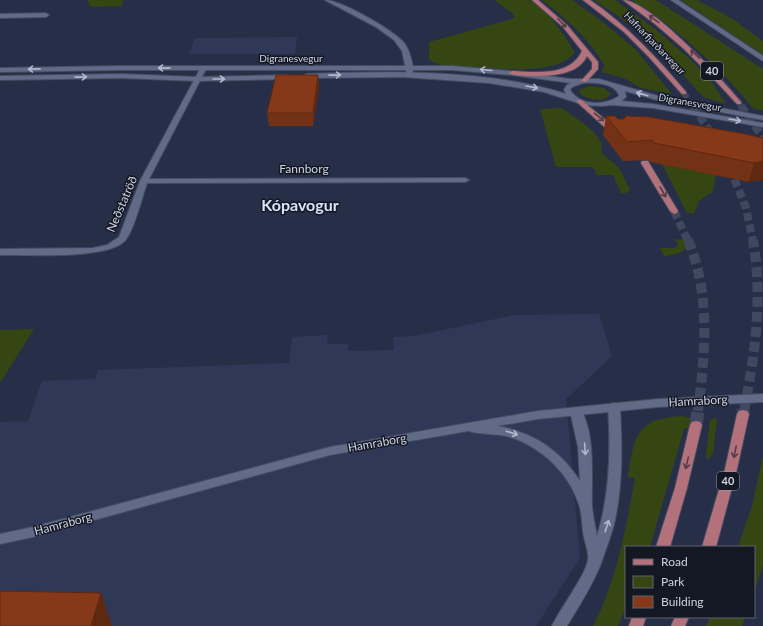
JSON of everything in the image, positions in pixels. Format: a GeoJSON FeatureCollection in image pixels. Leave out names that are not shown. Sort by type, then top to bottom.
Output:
{"type":"FeatureCollection","features":[{"type":"Feature","properties":{"kind":"main road"},"geometry":{"type":"LineString","coordinates":[[536,0],[555,16],[586,50],[596,65],[582,81]]}},
{"type":"Feature","properties":{"kind":"main road","name":"Hafnarfjarðarvegur"},"geometry":{"type":"LineString","coordinates":[[586,0],[615,21],[653,58],[684,93]]}},
{"type":"Feature","properties":{"kind":"main road","name":"Hafnarfjarðarvegur"},"geometry":{"type":"LineString","coordinates":[[626,0],[681,40],[722,81],[739,104]]}},
{"type":"Feature","properties":{"kind":"main road"},"geometry":{"type":"LineString","coordinates":[[512,73],[544,73],[566,70],[579,63],[586,50]]}},
{"type":"Feature","properties":{"kind":"main road"},"geometry":{"type":"LineString","coordinates":[[576,100],[618,134]]}},
{"type":"Feature","properties":{"kind":"main road"},"geometry":{"type":"LineString","coordinates":[[646,163],[674,211]]}},
{"type":"Feature","properties":{"kind":"main road","name":"40"},"geometry":{"type":"LineString","coordinates":[[709,546],[731,469],[743,414]]}},
{"type":"Feature","properties":{"kind":"main road"},"geometry":{"type":"LineString","coordinates":[[663,546],[681,488],[696,426]]}},
{"type":"Feature","properties":{"kind":"street"},"geometry":{"type":"LineString","coordinates":[[328,0],[398,41],[403,46],[409,71]]}},
{"type":"Feature","properties":{"kind":"street"},"geometry":{"type":"LineString","coordinates":[[674,0],[763,59]]}},
{"type":"Feature","properties":{"kind":"street"},"geometry":{"type":"LineString","coordinates":[[0,16],[46,15]]}},
{"type":"Feature","properties":{"kind":"street","name":"Digranesvegur"},"geometry":{"type":"LineString","coordinates":[[0,78],[122,76],[197,79],[452,68],[582,81],[599,81],[657,98],[763,118]]}},
{"type":"Feature","properties":{"kind":"street","name":"Digranesvegur"},"geometry":{"type":"LineString","coordinates":[[0,70],[203,69],[409,71],[541,88],[576,100],[600,105],[614,103],[653,106],[763,125]]}},
{"type":"Feature","properties":{"kind":"street","name":"Neðstatröð"},"geometry":{"type":"LineString","coordinates":[[0,252],[93,251],[110,247],[123,238],[144,182],[203,69]]}},
{"type":"Feature","properties":{"kind":"street"},"geometry":{"type":"LineString","coordinates":[[576,100],[568,94],[567,90],[569,86],[582,81]]}},
{"type":"Feature","properties":{"kind":"street"},"geometry":{"type":"LineString","coordinates":[[614,103],[624,97],[621,90],[616,86]]}},
{"type":"Feature","properties":{"kind":"street","name":"Fannborg"},"geometry":{"type":"LineString","coordinates":[[144,182],[465,180]]}},
{"type":"Feature","properties":{"kind":"street","name":"Hamraborg"},"geometry":{"type":"LineString","coordinates":[[0,539],[33,532],[312,455],[460,427],[614,407],[658,403],[763,398]]}},
{"type":"Feature","properties":{"kind":"street"},"geometry":{"type":"LineString","coordinates":[[559,626],[575,603],[595,563],[609,519],[616,475],[617,443],[614,407]]}},
{"type":"Feature","properties":{"kind":"street"},"geometry":{"type":"LineString","coordinates":[[576,411],[583,431],[586,448],[586,508],[595,563]]}},
{"type":"Feature","properties":{"kind":"street"},"geometry":{"type":"LineString","coordinates":[[460,427],[498,429],[531,440],[547,450],[561,462],[571,476],[586,508]]}},
{"type":"Feature","properties":{"kind":"shaded area"},"geometry":{"type":"Polygon","coordinates":[[[297,37],[295,54],[189,54],[195,38],[297,37]]]}},
{"type":"Feature","properties":{"kind":"shaded area"},"geometry":{"type":"Polygon","coordinates":[[[599,314],[612,356],[566,399],[580,558],[536,626],[0,626],[0,422],[28,421],[42,381],[95,379],[98,370],[289,363],[292,337],[328,335],[327,344],[348,344],[348,351],[394,350],[393,337],[414,336],[515,315],[599,314]]]}},
{"type":"Feature","properties":{"kind":"green space"},"geometry":{"type":"Polygon","coordinates":[[[87,0],[123,0],[122,6],[91,7],[87,0]]]}},
{"type":"Feature","properties":{"kind":"green space"},"geometry":{"type":"Polygon","coordinates":[[[494,0],[528,0],[534,2],[548,14],[575,52],[566,60],[555,65],[528,69],[451,66],[434,63],[429,60],[429,42],[515,18],[513,14],[494,0]]]}},
{"type":"Feature","properties":{"kind":"green space"},"geometry":{"type":"Polygon","coordinates":[[[542,0],[572,0],[603,22],[636,50],[672,94],[641,88],[624,78],[601,72],[604,67],[603,63],[583,36],[568,21],[542,0]]]}},
{"type":"Feature","properties":{"kind":"green space"},"geometry":{"type":"Polygon","coordinates":[[[594,0],[615,0],[655,29],[691,60],[711,81],[726,104],[703,97],[671,61],[654,45],[621,18],[594,0]]]}},
{"type":"Feature","properties":{"kind":"green space"},"geometry":{"type":"Polygon","coordinates":[[[632,0],[656,0],[763,69],[763,110],[754,109],[726,78],[682,36],[632,0]]]}},
{"type":"Feature","properties":{"kind":"green space"},"geometry":{"type":"Polygon","coordinates":[[[681,0],[697,0],[731,18],[763,41],[763,55],[681,0]]]}},
{"type":"Feature","properties":{"kind":"green space"},"geometry":{"type":"Polygon","coordinates":[[[589,86],[604,88],[611,94],[605,99],[597,100],[580,94],[579,90],[589,86]]]}},
{"type":"Feature","properties":{"kind":"green space"},"geometry":{"type":"Polygon","coordinates":[[[562,108],[584,124],[599,138],[602,153],[620,169],[630,190],[626,193],[621,193],[613,175],[597,175],[593,167],[556,167],[540,109],[562,108]]]}},
{"type":"Feature","properties":{"kind":"green space"},"geometry":{"type":"Polygon","coordinates":[[[662,164],[716,174],[713,191],[699,201],[694,213],[687,213],[662,164]]]}},
{"type":"Feature","properties":{"kind":"green space"},"geometry":{"type":"Polygon","coordinates":[[[675,239],[693,241],[687,248],[680,252],[673,255],[664,256],[660,248],[676,248],[678,245],[675,239]]]}},
{"type":"Feature","properties":{"kind":"green space"},"geometry":{"type":"Polygon","coordinates":[[[34,329],[0,383],[0,330],[34,329]]]}},
{"type":"Feature","properties":{"kind":"green space"},"geometry":{"type":"Polygon","coordinates":[[[682,416],[705,422],[684,429],[650,546],[625,546],[625,610],[618,626],[593,626],[608,590],[620,554],[635,478],[628,477],[632,451],[640,432],[646,426],[655,421],[682,416]]]}},
{"type":"Feature","properties":{"kind":"green space"},"geometry":{"type":"Polygon","coordinates":[[[717,418],[713,453],[708,460],[706,455],[710,420],[717,418]]]}},
{"type":"Feature","properties":{"kind":"green space"},"geometry":{"type":"Polygon","coordinates":[[[763,456],[763,565],[755,589],[755,546],[738,546],[752,506],[763,456]]]}},
{"type":"Feature","properties":{"kind":"green space"},"geometry":{"type":"Polygon","coordinates":[[[710,618],[745,618],[742,626],[706,626],[710,618]]]}},
{"type":"Feature","properties":{"kind":"building"},"geometry":{"type":"Polygon","coordinates":[[[276,75],[318,75],[313,113],[267,113],[276,75]]]}},
{"type":"Feature","properties":{"kind":"building"},"geometry":{"type":"Polygon","coordinates":[[[606,116],[615,116],[618,119],[624,119],[626,116],[649,117],[763,138],[763,161],[754,163],[654,143],[652,140],[627,142],[606,116]]]}},
{"type":"Feature","properties":{"kind":"building"},"geometry":{"type":"Polygon","coordinates":[[[0,591],[101,593],[91,626],[0,626],[0,591]]]}},
{"type":"Feature","properties":{"kind":"tunnel"},"geometry":{"type":"LineString","coordinates":[[684,93],[693,107]]}},
{"type":"Feature","properties":{"kind":"tunnel"},"geometry":{"type":"LineString","coordinates":[[739,103],[742,107]]}},
{"type":"Feature","properties":{"kind":"tunnel"},"geometry":{"type":"LineString","coordinates":[[693,106],[714,138]]}},
{"type":"Feature","properties":{"kind":"tunnel"},"geometry":{"type":"LineString","coordinates":[[741,106],[763,138]]}},
{"type":"Feature","properties":{"kind":"tunnel"},"geometry":{"type":"LineString","coordinates":[[730,168],[746,208],[753,241]]}},
{"type":"Feature","properties":{"kind":"tunnel"},"geometry":{"type":"LineString","coordinates":[[674,211],[688,241]]}},
{"type":"Feature","properties":{"kind":"tunnel"},"geometry":{"type":"LineString","coordinates":[[688,240],[695,261],[703,303],[703,368],[698,411]]}},
{"type":"Feature","properties":{"kind":"tunnel"},"geometry":{"type":"LineString","coordinates":[[744,411],[756,326],[757,284],[753,240]]}},
{"type":"Feature","properties":{"kind":"tunnel"},"geometry":{"type":"LineString","coordinates":[[696,425],[698,410]]}},
{"type":"Feature","properties":{"kind":"tunnel"},"geometry":{"type":"LineString","coordinates":[[743,414],[744,410]]}},
{"type":"Feature","properties":{"kind":"district","name":"Kópavogur"},"geometry":{"type":"Point","coordinates":[300,205]}}]}
